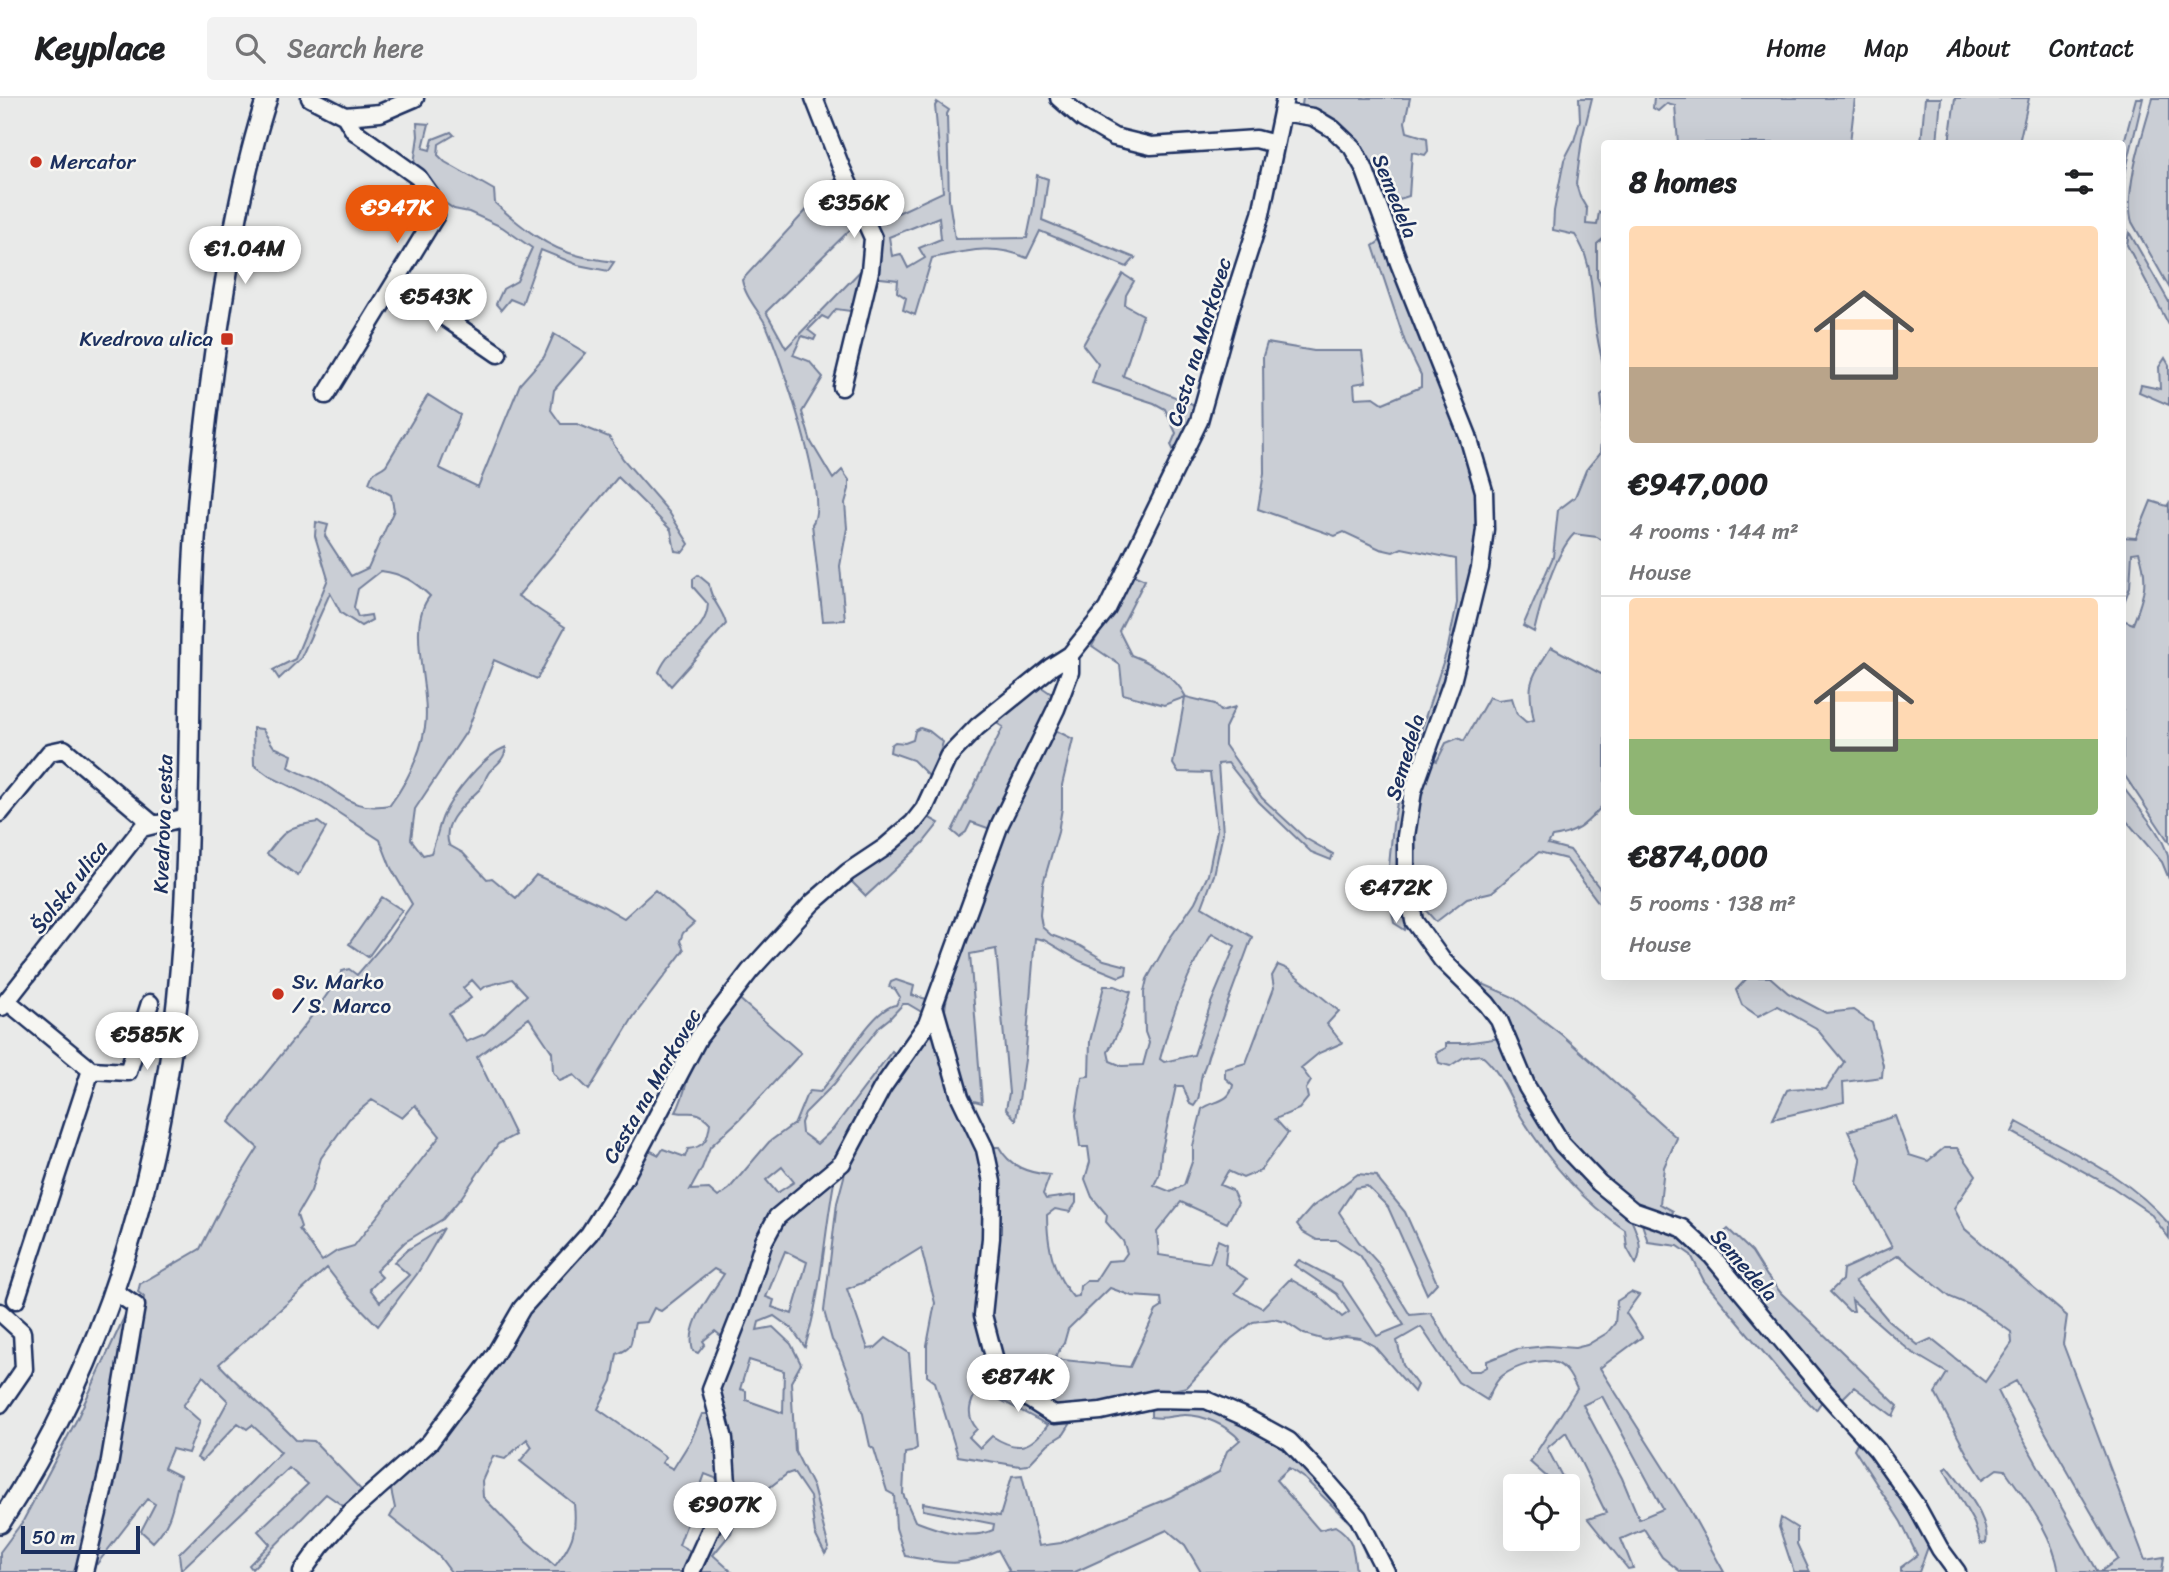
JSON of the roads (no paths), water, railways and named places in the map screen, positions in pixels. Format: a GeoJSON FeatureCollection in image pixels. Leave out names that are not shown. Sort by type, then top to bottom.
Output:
{"type":"FeatureCollection","features":[{"type":"Feature","properties":{"kind":"street","name":"Kvedrova cesta"},"geometry":{"type":"LineString","coordinates":[[0,1523],[23,1487],[62,1413],[104,1321],[131,1244],[167,1077],[180,953],[187,817],[192,579],[199,483],[227,271],[246,173],[267,98]]}},
{"type":"Feature","properties":{"kind":"street"},"geometry":{"type":"LineString","coordinates":[[310,98],[345,116],[354,131],[418,177],[430,194],[436,215],[326,395]]}},
{"type":"Feature","properties":{"kind":"street"},"geometry":{"type":"LineString","coordinates":[[345,116],[380,113],[415,98]]}},
{"type":"Feature","properties":{"kind":"street"},"geometry":{"type":"LineString","coordinates":[[814,98],[873,239],[870,271],[842,387]]}},
{"type":"Feature","properties":{"kind":"street"},"geometry":{"type":"LineString","coordinates":[[1059,98],[1083,119],[1114,137],[1151,146],[1256,139],[1275,144]]}},
{"type":"Feature","properties":{"kind":"street","name":"Cesta na Markovec"},"geometry":{"type":"LineString","coordinates":[[302,1572],[351,1512],[430,1442],[494,1356],[522,1308],[589,1234],[624,1180],[699,1037],[750,971],[812,903],[913,823],[924,809],[948,757],[1051,667],[1070,655],[1107,609],[1199,421],[1230,310],[1261,215],[1284,105]]}},
{"type":"Feature","properties":{"kind":"street","name":"Semedela"},"geometry":{"type":"LineString","coordinates":[[1284,105],[1333,129],[1352,148],[1364,168],[1468,436],[1484,491],[1485,529],[1480,568],[1451,682],[1413,791],[1406,836],[1406,876],[1414,921],[1442,961],[1487,1004],[1499,1020],[1527,1087],[1562,1144],[1599,1182],[1633,1211],[1682,1228],[1713,1256],[1824,1391],[1877,1450],[1917,1507],[1940,1549],[1957,1572]]}},
{"type":"Feature","properties":{"kind":"street"},"geometry":{"type":"LineString","coordinates":[[396,284],[498,354]]}},
{"type":"Feature","properties":{"kind":"street","name":"Cesta na Markovec"},"geometry":{"type":"LineString","coordinates":[[691,1572],[718,1513],[727,1483],[724,1439],[711,1389],[745,1303],[764,1241],[777,1217],[842,1163],[882,1088],[927,1024],[1000,824],[1056,709],[1070,672],[1070,655]]}},
{"type":"Feature","properties":{"kind":"street"},"geometry":{"type":"LineString","coordinates":[[0,813],[50,752],[64,750],[154,825]]}},
{"type":"Feature","properties":{"kind":"street","name":"Šolska ulica"},"geometry":{"type":"LineString","coordinates":[[3,1005],[142,828],[187,817]]}},
{"type":"Feature","properties":{"kind":"street"},"geometry":{"type":"LineString","coordinates":[[3,1005],[91,1070],[128,1072],[150,1003]]}},
{"type":"Feature","properties":{"kind":"street"},"geometry":{"type":"LineString","coordinates":[[934,1006],[960,1097],[985,1149],[992,1182],[992,1238],[983,1315],[997,1368],[1024,1396],[1054,1415],[1101,1411],[1154,1399],[1178,1399],[1206,1400],[1247,1418],[1289,1441],[1326,1480],[1358,1517],[1386,1572]]}},
{"type":"Feature","properties":{"kind":"street"},"geometry":{"type":"LineString","coordinates":[[16,1300],[91,1070]]}},
{"type":"Feature","properties":{"kind":"street"},"geometry":{"type":"LineString","coordinates":[[85,1572],[109,1466],[136,1306],[114,1291]]}},
{"type":"Feature","properties":{"kind":"street"},"geometry":{"type":"LineString","coordinates":[[0,1312],[22,1332],[24,1369],[0,1404]]}},
{"type":"Feature","properties":{"kind":"place","name":"Mercator"},"geometry":{"type":"Point","coordinates":[36,162]}},
{"type":"Feature","properties":{"kind":"place","name":"Kvedrova ulica"},"geometry":{"type":"Point","coordinates":[227,339]}},
{"type":"Feature","properties":{"kind":"place","name":"Sv. Marko / S. Marco"},"geometry":{"type":"Point","coordinates":[278,994]}}]}
